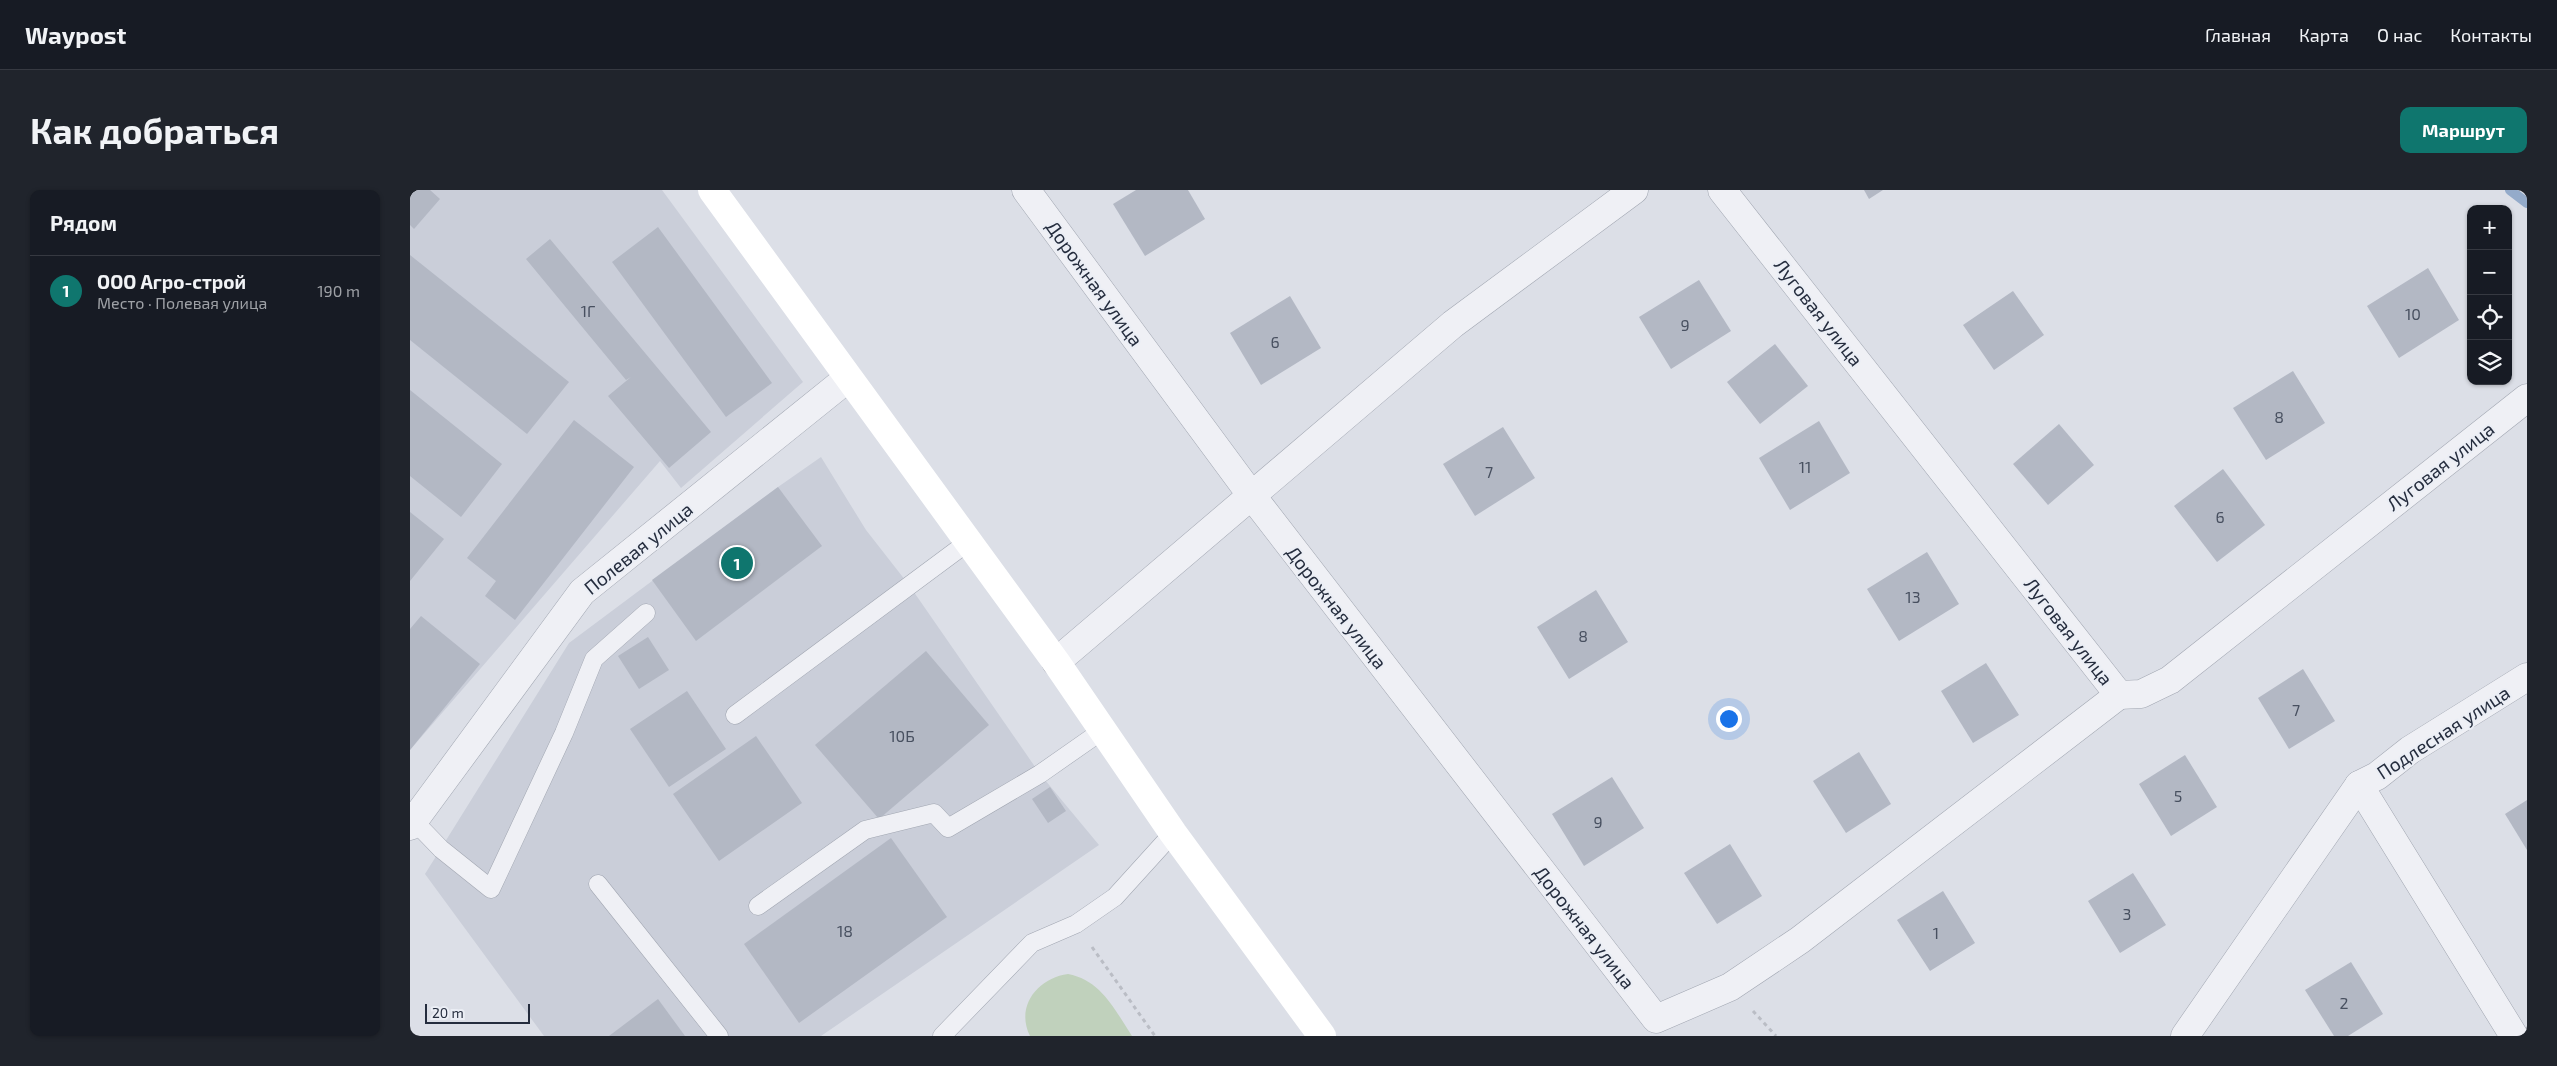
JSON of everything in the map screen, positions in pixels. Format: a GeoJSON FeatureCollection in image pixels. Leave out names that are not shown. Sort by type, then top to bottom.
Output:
{"type":"FeatureCollection","features":[{"type":"Feature","properties":{"kind":"street"},"geometry":{"type":"LineString","coordinates":[[712,190],[1056,662],[1174,833],[1322,1036]]}},
{"type":"Feature","properties":{"kind":"street","name":"Дорожная улица"},"geometry":{"type":"LineString","coordinates":[[1026,190],[1252,496],[1656,1019],[1730,987],[1800,940],[2119,694]]}},
{"type":"Feature","properties":{"kind":"street"},"geometry":{"type":"LineString","coordinates":[[1056,662],[1453,324],[1634,190]]}},
{"type":"Feature","properties":{"kind":"street","name":"Луговая улица"},"geometry":{"type":"LineString","coordinates":[[1722,190],[2119,694],[2141,694],[2170,680],[2527,398]]}},
{"type":"Feature","properties":{"kind":"street","name":"Полевая улица"},"geometry":{"type":"LineString","coordinates":[[412,824],[582,592],[848,378]]}},
{"type":"Feature","properties":{"kind":"street","name":"Подлесная улица"},"geometry":{"type":"LineString","coordinates":[[2359,785],[2377,776],[2410,750],[2527,677]]}},
{"type":"Feature","properties":{"kind":"street"},"geometry":{"type":"LineString","coordinates":[[2185,1036],[2359,785],[2514,1036]]}},
{"type":"Feature","properties":{"kind":"lane"},"geometry":{"type":"LineString","coordinates":[[735,715],[968,542]]}},
{"type":"Feature","properties":{"kind":"lane"},"geometry":{"type":"LineString","coordinates":[[412,824],[491,888],[564,732],[594,659],[646,614]]}},
{"type":"Feature","properties":{"kind":"lane"},"geometry":{"type":"LineString","coordinates":[[758,906],[865,830],[934,813],[948,828],[1040,774],[1103,730]]}},
{"type":"Feature","properties":{"kind":"lane"},"geometry":{"type":"LineString","coordinates":[[942,1036],[1032,943],[1076,924],[1115,897],[1174,833]]}},
{"type":"Feature","properties":{"kind":"lane"},"geometry":{"type":"LineString","coordinates":[[598,884],[719,1036]]}},
{"type":"Feature","properties":{"kind":"path"},"geometry":{"type":"LineString","coordinates":[[1076,924],[1155,1036]]}},
{"type":"Feature","properties":{"kind":"shaded area"},"geometry":{"type":"Polygon","coordinates":[[[410,190],[662,190],[803,382],[681,488],[660,461],[410,750],[410,190]]]}},
{"type":"Feature","properties":{"kind":"shaded area"},"geometry":{"type":"Polygon","coordinates":[[[821,457],[866,530],[909,585],[1040,774],[1099,845],[821,1036],[544,1036],[425,874],[569,643],[821,457]]]}},
{"type":"Feature","properties":{"kind":"green space"},"geometry":{"type":"Polygon","coordinates":[[[1068,974],[1080,977],[1098,989],[1113,1007],[1132,1036],[1030,1036],[1025,1014],[1032,995],[1047,981],[1068,974]]]}},
{"type":"Feature","properties":{"kind":"building"},"geometry":{"type":"Polygon","coordinates":[[[410,190],[430,190],[440,199],[414,229],[410,225],[410,190]]]}},
{"type":"Feature","properties":{"kind":"building"},"geometry":{"type":"Polygon","coordinates":[[[1136,190],[1188,190],[1205,219],[1145,256],[1113,204],[1136,190]]]}},
{"type":"Feature","properties":{"kind":"building"},"geometry":{"type":"Polygon","coordinates":[[[1864,190],[1883,190],[1869,199],[1864,190]]]}},
{"type":"Feature","properties":{"kind":"building"},"geometry":{"type":"Polygon","coordinates":[[[658,227],[772,383],[726,417],[612,262],[658,227]]]}},
{"type":"Feature","properties":{"kind":"building"},"geometry":{"type":"Polygon","coordinates":[[[550,239],[711,432],[669,468],[608,396],[631,377],[626,380],[526,259],[550,239]]]}},
{"type":"Feature","properties":{"kind":"building"},"geometry":{"type":"Polygon","coordinates":[[[410,255],[569,382],[527,434],[410,340],[410,255]]]}},
{"type":"Feature","properties":{"kind":"building"},"geometry":{"type":"Polygon","coordinates":[[[2428,268],[2459,320],[2399,358],[2367,306],[2428,268]]]}},
{"type":"Feature","properties":{"kind":"building"},"geometry":{"type":"Polygon","coordinates":[[[1699,280],[1731,331],[1671,369],[1639,317],[1699,280]]]}},
{"type":"Feature","properties":{"kind":"building"},"geometry":{"type":"Polygon","coordinates":[[[2013,291],[2044,335],[1994,370],[1963,325],[2013,291]]]}},
{"type":"Feature","properties":{"kind":"building"},"geometry":{"type":"Polygon","coordinates":[[[1290,296],[1321,348],[1261,385],[1230,333],[1290,296]]]}},
{"type":"Feature","properties":{"kind":"building"},"geometry":{"type":"Polygon","coordinates":[[[1775,344],[1808,386],[1760,424],[1727,382],[1775,344]]]}},
{"type":"Feature","properties":{"kind":"building"},"geometry":{"type":"Polygon","coordinates":[[[2293,371],[2325,423],[2266,460],[2233,408],[2293,371]]]}},
{"type":"Feature","properties":{"kind":"building"},"geometry":{"type":"Polygon","coordinates":[[[410,390],[502,464],[461,517],[410,476],[410,390]]]}},
{"type":"Feature","properties":{"kind":"building"},"geometry":{"type":"Polygon","coordinates":[[[574,420],[634,467],[515,620],[485,596],[496,581],[467,558],[574,420]]]}},
{"type":"Feature","properties":{"kind":"building"},"geometry":{"type":"Polygon","coordinates":[[[1819,421],[1850,473],[1790,510],[1759,458],[1819,421]]]}},
{"type":"Feature","properties":{"kind":"building"},"geometry":{"type":"Polygon","coordinates":[[[2059,424],[2094,465],[2048,505],[2013,464],[2059,424]]]}},
{"type":"Feature","properties":{"kind":"building"},"geometry":{"type":"Polygon","coordinates":[[[1503,427],[1535,478],[1475,516],[1443,464],[1503,427]]]}},
{"type":"Feature","properties":{"kind":"building"},"geometry":{"type":"Polygon","coordinates":[[[2223,469],[2265,525],[2217,562],[2174,506],[2223,469]]]}},
{"type":"Feature","properties":{"kind":"building"},"geometry":{"type":"Polygon","coordinates":[[[778,487],[822,546],[696,641],[652,580],[778,487]]]}},
{"type":"Feature","properties":{"kind":"building"},"geometry":{"type":"Polygon","coordinates":[[[410,512],[444,539],[410,581],[410,512]]]}},
{"type":"Feature","properties":{"kind":"building"},"geometry":{"type":"Polygon","coordinates":[[[1927,552],[1959,604],[1899,641],[1867,589],[1927,552]]]}},
{"type":"Feature","properties":{"kind":"building"},"geometry":{"type":"Polygon","coordinates":[[[1596,590],[1628,642],[1569,679],[1537,627],[1596,590]]]}},
{"type":"Feature","properties":{"kind":"building"},"geometry":{"type":"Polygon","coordinates":[[[421,616],[480,664],[410,750],[410,629],[421,616]]]}},
{"type":"Feature","properties":{"kind":"building"},"geometry":{"type":"Polygon","coordinates":[[[648,637],[669,670],[639,689],[618,656],[648,637]]]}},
{"type":"Feature","properties":{"kind":"building"},"geometry":{"type":"Polygon","coordinates":[[[926,651],[989,725],[879,819],[815,745],[926,651]]]}},
{"type":"Feature","properties":{"kind":"building"},"geometry":{"type":"Polygon","coordinates":[[[1986,663],[2019,715],[1973,743],[1941,691],[1986,663]]]}},
{"type":"Feature","properties":{"kind":"building"},"geometry":{"type":"Polygon","coordinates":[[[2303,669],[2335,721],[2289,749],[2258,698],[2303,669]]]}},
{"type":"Feature","properties":{"kind":"building"},"geometry":{"type":"Polygon","coordinates":[[[687,691],[726,749],[669,787],[630,729],[687,691]]]}},
{"type":"Feature","properties":{"kind":"building"},"geometry":{"type":"Polygon","coordinates":[[[756,736],[802,803],[719,861],[673,794],[756,736]]]}},
{"type":"Feature","properties":{"kind":"building"},"geometry":{"type":"Polygon","coordinates":[[[1859,752],[1891,804],[1846,833],[1813,781],[1859,752]]]}},
{"type":"Feature","properties":{"kind":"building"},"geometry":{"type":"Polygon","coordinates":[[[2185,755],[2217,807],[2171,836],[2139,784],[2185,755]]]}},
{"type":"Feature","properties":{"kind":"building"},"geometry":{"type":"Polygon","coordinates":[[[1612,777],[1644,828],[1584,866],[1552,814],[1612,777]]]}},
{"type":"Feature","properties":{"kind":"building"},"geometry":{"type":"Polygon","coordinates":[[[1050,787],[1066,811],[1048,823],[1032,799],[1050,787]]]}},
{"type":"Feature","properties":{"kind":"building"},"geometry":{"type":"Polygon","coordinates":[[[2527,800],[2527,850],[2505,814],[2527,800]]]}},
{"type":"Feature","properties":{"kind":"building"},"geometry":{"type":"Polygon","coordinates":[[[891,838],[947,917],[799,1023],[744,944],[891,838]]]}},
{"type":"Feature","properties":{"kind":"building"},"geometry":{"type":"Polygon","coordinates":[[[1730,844],[1762,896],[1717,924],[1684,873],[1730,844]]]}},
{"type":"Feature","properties":{"kind":"building"},"geometry":{"type":"Polygon","coordinates":[[[2133,873],[2166,925],[2120,953],[2088,901],[2133,873]]]}},
{"type":"Feature","properties":{"kind":"building"},"geometry":{"type":"Polygon","coordinates":[[[1943,891],[1975,943],[1930,971],[1897,920],[1943,891]]]}},
{"type":"Feature","properties":{"kind":"building"},"geometry":{"type":"Polygon","coordinates":[[[2351,962],[2383,1014],[2348,1036],[2334,1036],[2305,990],[2351,962]]]}},
{"type":"Feature","properties":{"kind":"building"},"geometry":{"type":"Polygon","coordinates":[[[658,999],[685,1036],[609,1036],[658,999]]]}},
{"type":"Feature","properties":{"kind":"waterway"},"geometry":{"type":"LineString","coordinates":[[2510,190],[2527,203]]}},
{"type":"Feature","properties":{"kind":"place","name":"ООО Агро-строй"},"geometry":{"type":"Point","coordinates":[737,563]}}]}
